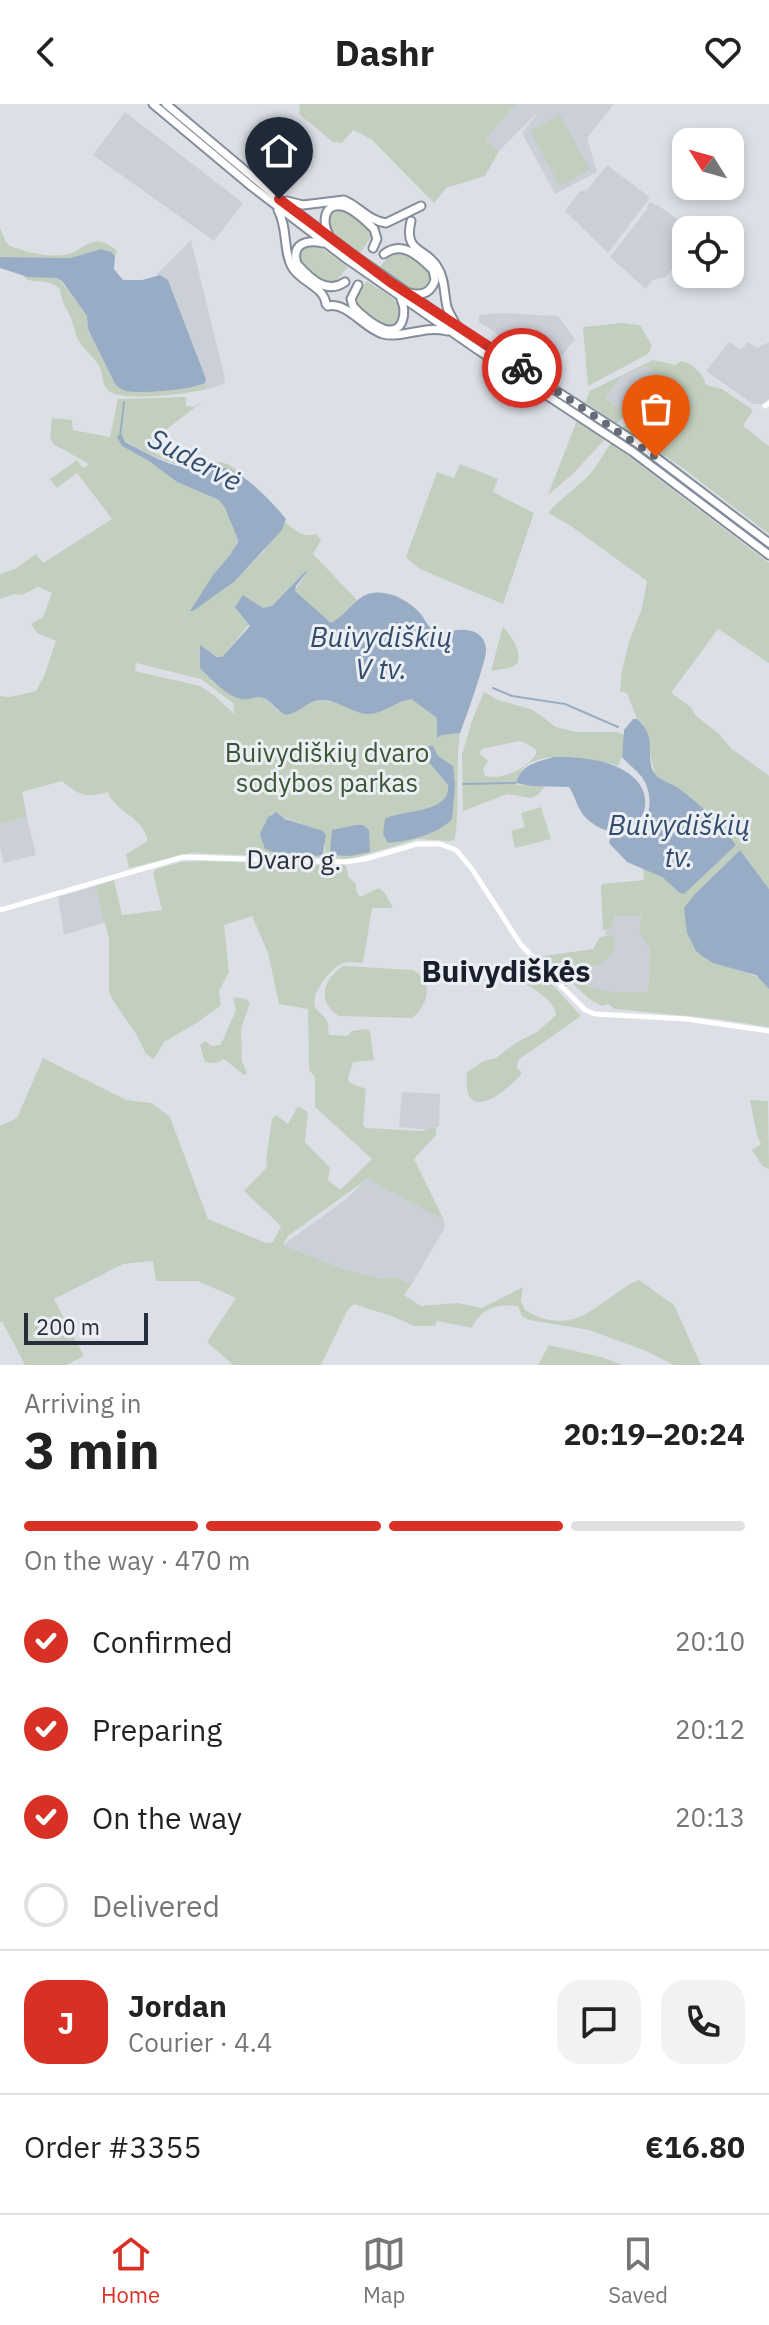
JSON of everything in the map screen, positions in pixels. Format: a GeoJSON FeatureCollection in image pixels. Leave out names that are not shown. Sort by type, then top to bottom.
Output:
{"type":"FeatureCollection","features":[{"type":"Feature","properties":{"kind":"highway"},"geometry":{"type":"LineString","coordinates":[[153,104],[327,240],[633,452],[769,555]]}},
{"type":"Feature","properties":{"kind":"highway"},"geometry":{"type":"LineString","coordinates":[[166,104],[277,202],[292,267],[325,296],[327,305],[339,306],[387,335],[428,328],[455,329],[637,443],[769,543]]}},
{"type":"Feature","properties":{"kind":"highway"},"geometry":{"type":"LineString","coordinates":[[277,202],[303,205],[344,200],[374,220],[386,223],[421,206]]}},
{"type":"Feature","properties":{"kind":"highway"},"geometry":{"type":"LineString","coordinates":[[327,240],[326,214],[336,206],[344,206],[374,229],[377,239],[373,248]]}},
{"type":"Feature","properties":{"kind":"highway"},"geometry":{"type":"LineString","coordinates":[[411,221],[410,241],[438,268],[455,329]]}},
{"type":"Feature","properties":{"kind":"highway"},"geometry":{"type":"LineString","coordinates":[[327,240],[308,240],[299,245],[295,253],[297,264],[327,288],[335,288],[345,282]]}},
{"type":"Feature","properties":{"kind":"highway"},"geometry":{"type":"LineString","coordinates":[[384,254],[392,248],[402,248],[433,270],[435,280],[429,291],[402,294]]}},
{"type":"Feature","properties":{"kind":"highway"},"geometry":{"type":"LineString","coordinates":[[358,285],[352,296],[353,306],[384,329],[395,328],[403,320],[402,294]]}},
{"type":"Feature","properties":{"kind":"main road","name":"Dvaro g."},"geometry":{"type":"LineString","coordinates":[[0,910],[183,857],[344,862],[417,844],[440,844],[459,853],[521,945],[585,1010],[595,1014],[686,1019],[769,1031]]}},
{"type":"Feature","properties":{"kind":"shaded area"},"geometry":{"type":"Polygon","coordinates":[[[516,104],[614,104],[587,138],[597,172],[555,194],[522,133],[539,111],[499,151],[486,139],[516,104]]]}},
{"type":"Feature","properties":{"kind":"shaded area"},"geometry":{"type":"Polygon","coordinates":[[[125,112],[243,203],[214,241],[93,155],[125,112]]]}},
{"type":"Feature","properties":{"kind":"shaded area"},"geometry":{"type":"Polygon","coordinates":[[[607,165],[649,199],[608,253],[565,211],[607,165]]]}},
{"type":"Feature","properties":{"kind":"shaded area"},"geometry":{"type":"Polygon","coordinates":[[[650,202],[673,216],[672,269],[666,277],[652,280],[646,289],[610,257],[650,202]]]}},
{"type":"Feature","properties":{"kind":"shaded area"},"geometry":{"type":"Polygon","coordinates":[[[191,240],[225,380],[222,385],[207,389],[206,379],[168,280],[156,275],[191,240]]]}},
{"type":"Feature","properties":{"kind":"shaded area"},"geometry":{"type":"Polygon","coordinates":[[[479,315],[558,316],[575,339],[552,369],[479,322],[479,315]]]}},
{"type":"Feature","properties":{"kind":"shaded area"},"geometry":{"type":"Polygon","coordinates":[[[729,342],[741,350],[748,342],[757,348],[769,342],[769,399],[764,404],[753,404],[706,371],[729,342]]]}},
{"type":"Feature","properties":{"kind":"shaded area"},"geometry":{"type":"Polygon","coordinates":[[[646,366],[656,374],[624,414],[605,398],[622,376],[646,366]]]}},
{"type":"Feature","properties":{"kind":"shaded area"},"geometry":{"type":"Polygon","coordinates":[[[27,817],[36,855],[4,863],[0,824],[27,817]]]}},
{"type":"Feature","properties":{"kind":"shaded area"},"geometry":{"type":"Polygon","coordinates":[[[95,886],[106,922],[64,935],[58,897],[95,886]]]}},
{"type":"Feature","properties":{"kind":"shaded area"},"geometry":{"type":"Polygon","coordinates":[[[641,915],[639,932],[650,949],[648,992],[613,994],[591,988],[576,979],[578,970],[592,968],[610,935],[605,935],[605,931],[611,929],[615,916],[641,915]]]}},
{"type":"Feature","properties":{"kind":"shaded area"},"geometry":{"type":"Polygon","coordinates":[[[402,1092],[440,1094],[439,1126],[430,1130],[399,1127],[402,1092]]]}},
{"type":"Feature","properties":{"kind":"shaded area"},"geometry":{"type":"Polygon","coordinates":[[[367,1179],[444,1220],[445,1227],[412,1284],[394,1277],[382,1279],[343,1269],[283,1245],[345,1200],[367,1179]]]}},
{"type":"Feature","properties":{"kind":"green space"},"geometry":{"type":"Polygon","coordinates":[[[300,104],[516,104],[486,139],[499,151],[485,176],[446,188],[434,203],[371,139],[353,130],[342,143],[333,142],[299,114],[300,104]]]}},
{"type":"Feature","properties":{"kind":"green space"},"geometry":{"type":"Polygon","coordinates":[[[560,115],[590,170],[560,186],[530,131],[560,115]]]}},
{"type":"Feature","properties":{"kind":"green space"},"geometry":{"type":"Polygon","coordinates":[[[340,209],[359,218],[374,233],[360,253],[330,230],[327,219],[331,212],[340,209]]]}},
{"type":"Feature","properties":{"kind":"green space"},"geometry":{"type":"Polygon","coordinates":[[[0,228],[10,246],[36,254],[63,255],[94,242],[108,244],[117,251],[115,256],[101,249],[70,258],[0,257],[0,228]]]}},
{"type":"Feature","properties":{"kind":"green space"},"geometry":{"type":"Polygon","coordinates":[[[303,245],[317,245],[348,267],[329,285],[299,263],[298,253],[303,245]]]}},
{"type":"Feature","properties":{"kind":"green space"},"geometry":{"type":"Polygon","coordinates":[[[402,251],[429,269],[432,283],[423,292],[411,290],[380,267],[392,252],[402,251]]]}},
{"type":"Feature","properties":{"kind":"green space"},"geometry":{"type":"Polygon","coordinates":[[[22,274],[61,281],[87,316],[88,329],[115,384],[199,386],[205,383],[207,389],[145,397],[108,391],[97,363],[78,340],[60,289],[49,283],[30,280],[22,274]]]}},
{"type":"Feature","properties":{"kind":"green space"},"geometry":{"type":"Polygon","coordinates":[[[367,281],[398,305],[401,317],[397,324],[385,327],[358,308],[356,295],[367,281]]]}},
{"type":"Feature","properties":{"kind":"green space"},"geometry":{"type":"Polygon","coordinates":[[[622,323],[640,325],[652,346],[648,354],[588,386],[583,327],[622,323]]]}},
{"type":"Feature","properties":{"kind":"green space"},"geometry":{"type":"Polygon","coordinates":[[[653,360],[675,365],[681,361],[697,370],[706,385],[722,389],[753,410],[743,426],[769,446],[769,534],[684,469],[623,428],[628,422],[623,417],[617,424],[585,402],[590,391],[653,360]],[[646,366],[622,376],[605,398],[624,413],[656,374],[646,366]]]}},
{"type":"Feature","properties":{"kind":"green space","name":"Buivydiškių dvaro sodybos parkas"},"geometry":{"type":"Polygon","coordinates":[[[186,397],[186,406],[193,407],[202,402],[158,436],[153,443],[154,452],[180,461],[222,463],[233,467],[242,477],[222,469],[174,464],[125,441],[122,446],[177,482],[219,500],[238,537],[232,553],[191,611],[235,581],[286,522],[303,534],[316,534],[321,540],[313,554],[357,600],[331,623],[294,591],[307,573],[272,606],[263,608],[222,657],[201,646],[213,682],[242,699],[266,699],[278,711],[320,700],[384,710],[411,699],[437,718],[437,738],[460,733],[455,839],[418,839],[351,859],[191,853],[129,868],[126,854],[148,841],[140,825],[116,805],[108,792],[83,794],[62,781],[22,792],[27,817],[0,824],[0,696],[36,691],[56,641],[37,633],[31,624],[43,617],[52,593],[38,587],[22,595],[0,599],[0,574],[15,569],[36,554],[43,563],[112,519],[77,473],[57,488],[50,479],[77,460],[83,468],[89,464],[53,444],[50,437],[52,418],[72,420],[73,430],[110,437],[118,399],[186,397]],[[136,663],[135,671],[200,686],[234,714],[233,703],[201,679],[136,663]],[[272,813],[264,824],[268,850],[318,856],[325,852],[325,833],[272,813]]]}},
{"type":"Feature","properties":{"kind":"green space"},"geometry":{"type":"Polygon","coordinates":[[[577,420],[605,439],[573,474],[548,495],[577,420]]]}},
{"type":"Feature","properties":{"kind":"green space"},"geometry":{"type":"Polygon","coordinates":[[[611,443],[769,563],[769,663],[718,629],[671,693],[691,707],[695,715],[732,749],[769,776],[769,889],[740,850],[695,894],[696,951],[705,958],[764,981],[769,988],[769,1027],[615,1009],[608,1004],[602,1006],[572,983],[565,987],[537,957],[593,949],[600,937],[610,935],[615,939],[615,946],[609,957],[599,964],[580,968],[576,979],[602,991],[648,992],[650,949],[639,932],[641,916],[615,916],[611,929],[603,930],[601,886],[644,880],[643,867],[662,877],[680,893],[736,845],[655,774],[642,723],[637,719],[627,693],[620,691],[622,670],[642,608],[647,581],[548,513],[588,476],[611,443]]]}},
{"type":"Feature","properties":{"kind":"green space"},"geometry":{"type":"Polygon","coordinates":[[[460,464],[498,479],[493,492],[534,513],[503,604],[420,569],[406,557],[437,472],[454,478],[460,464]]]}},
{"type":"Feature","properties":{"kind":"green space"},"geometry":{"type":"Polygon","coordinates":[[[503,626],[517,648],[518,663],[510,668],[491,671],[503,626]]]}},
{"type":"Feature","properties":{"kind":"green space"},"geometry":{"type":"Polygon","coordinates":[[[484,692],[498,700],[533,710],[556,727],[576,732],[617,732],[624,735],[622,757],[618,766],[582,758],[541,759],[522,770],[516,783],[545,786],[538,795],[531,798],[507,794],[463,811],[462,754],[484,692]],[[519,741],[481,749],[480,754],[488,761],[483,769],[485,776],[507,775],[527,764],[536,750],[519,741]]]}},
{"type":"Feature","properties":{"kind":"green space"},"geometry":{"type":"Polygon","coordinates":[[[541,807],[551,839],[515,848],[511,831],[525,827],[521,813],[541,807]]]}},
{"type":"Feature","properties":{"kind":"green space"},"geometry":{"type":"Polygon","coordinates":[[[181,862],[345,864],[360,897],[379,888],[393,908],[372,908],[363,963],[345,962],[333,970],[316,994],[315,1006],[327,1021],[329,1035],[347,1036],[352,1031],[367,1029],[370,1032],[374,1060],[353,1062],[348,1079],[350,1083],[366,1089],[363,1125],[367,1128],[422,1131],[436,1128],[436,1135],[414,1159],[444,1220],[367,1179],[288,1236],[283,1245],[343,1269],[382,1279],[394,1277],[412,1284],[404,1295],[421,1306],[458,1303],[482,1308],[523,1287],[521,1301],[525,1310],[559,1321],[586,1313],[639,1280],[674,1305],[701,1365],[674,1365],[589,1330],[529,1320],[522,1316],[518,1306],[490,1309],[480,1316],[472,1328],[437,1321],[435,1326],[414,1326],[354,1304],[347,1311],[321,1365],[233,1365],[207,1342],[236,1298],[198,1281],[156,1281],[153,1261],[123,1264],[54,1299],[84,1356],[66,1365],[25,1365],[0,1322],[0,1126],[17,1118],[43,1058],[126,1100],[152,1103],[170,1117],[208,1219],[266,1243],[273,1242],[281,1226],[244,1191],[267,1167],[272,1119],[276,1115],[288,1124],[298,1106],[308,1112],[305,1142],[330,1168],[328,1180],[340,1190],[372,1159],[315,1107],[315,1077],[309,1070],[308,1009],[279,1004],[268,953],[252,916],[224,925],[229,972],[219,991],[221,1005],[164,1042],[154,1059],[146,1054],[112,999],[109,992],[109,938],[95,886],[114,880],[122,915],[162,910],[153,873],[156,869],[181,862]]]}},
{"type":"Feature","properties":{"kind":"green space"},"geometry":{"type":"Polygon","coordinates":[[[533,963],[581,1016],[518,1060],[517,1068],[522,1073],[505,1090],[495,1097],[477,1102],[470,1098],[467,1072],[537,1032],[556,1015],[546,999],[516,978],[519,965],[533,963]]]}},
{"type":"Feature","properties":{"kind":"green space"},"geometry":{"type":"Polygon","coordinates":[[[343,966],[413,970],[424,981],[425,1000],[412,1018],[339,1016],[327,1004],[325,991],[331,978],[343,966]]]}},
{"type":"Feature","properties":{"kind":"green space"},"geometry":{"type":"Polygon","coordinates":[[[235,997],[250,1003],[241,1029],[242,1061],[247,1074],[244,1075],[224,1059],[216,1063],[205,1062],[200,1045],[205,1041],[211,1046],[220,1045],[236,1010],[235,997]]]}},
{"type":"Feature","properties":{"kind":"green space"},"geometry":{"type":"Polygon","coordinates":[[[750,1100],[768,1101],[769,1169],[762,1166],[752,1150],[761,1144],[750,1100]]]}},
{"type":"Feature","properties":{"kind":"green space"},"geometry":{"type":"Polygon","coordinates":[[[549,1345],[601,1357],[623,1365],[538,1365],[549,1345]]]}},
{"type":"Feature","properties":{"kind":"water"},"geometry":{"type":"Polygon","coordinates":[[[101,249],[115,256],[114,269],[123,280],[142,280],[160,275],[168,280],[205,383],[154,392],[121,389],[115,384],[88,329],[87,316],[62,281],[28,277],[0,268],[0,257],[70,258],[101,249]]]}},
{"type":"Feature","properties":{"kind":"water"},"geometry":{"type":"Polygon","coordinates":[[[119,435],[125,442],[176,465],[194,469],[221,467],[233,471],[258,489],[286,519],[282,530],[235,581],[193,611],[190,611],[238,542],[225,508],[219,500],[177,482],[122,446],[117,437],[119,435]]]}},
{"type":"Feature","properties":{"kind":"water","name":"Buivydiškių V tv."},"geometry":{"type":"Polygon","coordinates":[[[306,571],[295,591],[331,623],[359,599],[383,593],[407,602],[435,630],[467,630],[481,636],[486,646],[485,656],[460,733],[437,738],[437,718],[411,699],[369,714],[320,700],[286,715],[266,699],[244,699],[229,694],[200,668],[200,645],[222,657],[250,626],[235,607],[243,595],[263,608],[272,606],[306,571]]]}},
{"type":"Feature","properties":{"kind":"water","name":"Buivydiškių tv."},"geometry":{"type":"Polygon","coordinates":[[[633,719],[637,719],[647,732],[655,774],[695,801],[736,845],[684,894],[662,877],[627,862],[609,841],[612,836],[630,834],[639,829],[648,815],[649,799],[645,783],[622,757],[624,730],[633,719]]]}},
{"type":"Feature","properties":{"kind":"water"},"geometry":{"type":"Polygon","coordinates":[[[428,746],[433,746],[438,756],[453,766],[452,819],[431,833],[388,843],[383,834],[385,819],[434,806],[447,794],[448,785],[423,755],[428,746]]]}},
{"type":"Feature","properties":{"kind":"water","name":"Buivydiškių tv."},"geometry":{"type":"Polygon","coordinates":[[[554,757],[599,761],[627,772],[642,788],[645,806],[639,821],[626,830],[608,831],[587,819],[569,787],[516,783],[526,768],[554,757]]]}},
{"type":"Feature","properties":{"kind":"water"},"geometry":{"type":"Polygon","coordinates":[[[276,812],[285,819],[323,831],[326,835],[323,854],[318,856],[265,849],[260,834],[268,817],[276,812]]]}},
{"type":"Feature","properties":{"kind":"water"},"geometry":{"type":"Polygon","coordinates":[[[363,825],[369,830],[370,852],[351,856],[332,855],[332,830],[363,825]]]}},
{"type":"Feature","properties":{"kind":"water","name":"Buivydiškių tv."},"geometry":{"type":"Polygon","coordinates":[[[740,850],[769,889],[769,989],[756,975],[713,963],[702,956],[687,933],[684,908],[740,850]]]}},
{"type":"Feature","properties":{"kind":"waterway","name":"Sudervė"},"geometry":{"type":"LineString","coordinates":[[120,437],[124,402]]}},
{"type":"Feature","properties":{"kind":"waterway"},"geometry":{"type":"LineString","coordinates":[[493,688],[512,696],[565,704],[618,727]]}},
{"type":"Feature","properties":{"kind":"waterway","name":"Sudervė"},"geometry":{"type":"LineString","coordinates":[[463,784],[515,783]]}},
{"type":"Feature","properties":{"kind":"way so far"},"geometry":{"type":"LineString","coordinates":[[522,368],[656,457]]}},
{"type":"Feature","properties":{"kind":"district","name":"Buivydiškės"},"geometry":{"type":"Point","coordinates":[506,970]}},
{"type":"Feature","properties":{"kind":"route"},"geometry":{"type":"LineString","coordinates":[[279,199],[390,282],[522,368]]}}]}
